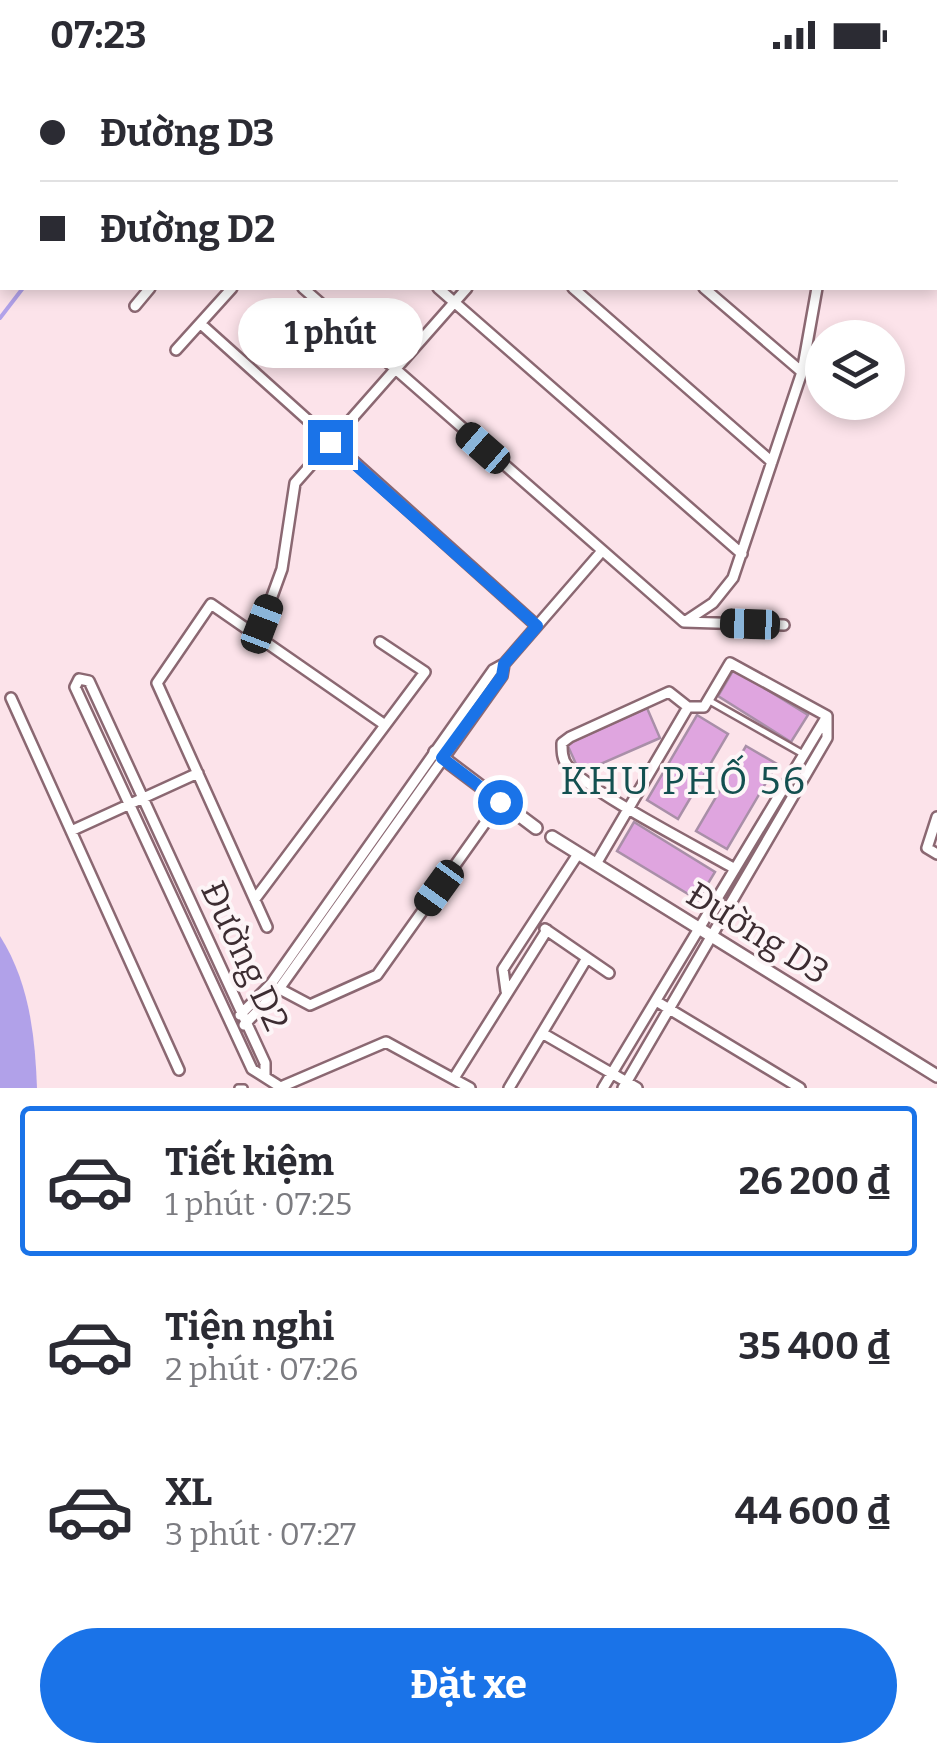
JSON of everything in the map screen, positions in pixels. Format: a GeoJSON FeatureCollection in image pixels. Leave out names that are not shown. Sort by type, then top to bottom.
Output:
{"type":"FeatureCollection","features":[{"type":"Feature","properties":{"kind":"street"},"geometry":{"type":"LineString","coordinates":[[135,306],[148,290]]}},
{"type":"Feature","properties":{"kind":"street"},"geometry":{"type":"LineString","coordinates":[[176,350],[202,326],[230,290]]}},
{"type":"Feature","properties":{"kind":"street"},"geometry":{"type":"LineString","coordinates":[[305,290],[684,622],[784,625]]}},
{"type":"Feature","properties":{"kind":"street"},"geometry":{"type":"LineString","coordinates":[[440,290],[742,554]]}},
{"type":"Feature","properties":{"kind":"street"},"geometry":{"type":"LineString","coordinates":[[262,624],[282,568],[294,482],[465,290]]}},
{"type":"Feature","properties":{"kind":"street"},"geometry":{"type":"LineString","coordinates":[[575,290],[772,462]]}},
{"type":"Feature","properties":{"kind":"street"},"geometry":{"type":"LineString","coordinates":[[706,290],[802,372]]}},
{"type":"Feature","properties":{"kind":"street"},"geometry":{"type":"LineString","coordinates":[[684,622],[713,604],[733,578],[802,372],[817,290]]}},
{"type":"Feature","properties":{"kind":"street"},"geometry":{"type":"LineString","coordinates":[[202,326],[537,626]]}},
{"type":"Feature","properties":{"kind":"street"},"geometry":{"type":"LineString","coordinates":[[233,1029],[275,986],[494,670],[504,664],[602,552]]}},
{"type":"Feature","properties":{"kind":"street"},"geometry":{"type":"LineString","coordinates":[[267,927],[157,682],[211,604],[385,725]]}},
{"type":"Feature","properties":{"kind":"street"},"geometry":{"type":"LineString","coordinates":[[255,899],[425,672],[380,642]]}},
{"type":"Feature","properties":{"kind":"street"},"geometry":{"type":"LineString","coordinates":[[735,869],[568,766],[562,743],[668,692],[688,707],[704,707],[730,664],[827,716]]}},
{"type":"Feature","properties":{"kind":"street","name":"Đường D2"},"geometry":{"type":"LineString","coordinates":[[79,679],[89,681],[265,1064],[265,1078],[252,1069],[233,1029],[75,687],[79,679]]}},
{"type":"Feature","properties":{"kind":"street"},"geometry":{"type":"LineString","coordinates":[[11,698],[179,1070]]}},
{"type":"Feature","properties":{"kind":"street"},"geometry":{"type":"LineString","coordinates":[[596,864],[688,707]]}},
{"type":"Feature","properties":{"kind":"street"},"geometry":{"type":"LineString","coordinates":[[603,1088],[827,716]]}},
{"type":"Feature","properties":{"kind":"street"},"geometry":{"type":"LineString","coordinates":[[624,1085],[826,738],[827,716]]}},
{"type":"Feature","properties":{"kind":"street"},"geometry":{"type":"LineString","coordinates":[[438,755],[536,828]]}},
{"type":"Feature","properties":{"kind":"street"},"geometry":{"type":"LineString","coordinates":[[71,831],[198,773]]}},
{"type":"Feature","properties":{"kind":"street"},"geometry":{"type":"LineString","coordinates":[[275,986],[310,1005],[377,975],[500,802]]}},
{"type":"Feature","properties":{"kind":"street"},"geometry":{"type":"LineString","coordinates":[[937,817],[927,848],[937,854]]}},
{"type":"Feature","properties":{"kind":"street","name":"Đường D3"},"geometry":{"type":"LineString","coordinates":[[552,837],[937,1076]]}},
{"type":"Feature","properties":{"kind":"street"},"geometry":{"type":"LineString","coordinates":[[506,990],[502,968],[578,854]]}},
{"type":"Feature","properties":{"kind":"street"},"geometry":{"type":"LineString","coordinates":[[534,922],[609,972]]}},
{"type":"Feature","properties":{"kind":"street"},"geometry":{"type":"LineString","coordinates":[[454,1078],[547,930]]}},
{"type":"Feature","properties":{"kind":"street"},"geometry":{"type":"LineString","coordinates":[[509,1088],[587,958]]}},
{"type":"Feature","properties":{"kind":"street"},"geometry":{"type":"LineString","coordinates":[[656,1001],[800,1088]]}},
{"type":"Feature","properties":{"kind":"street"},"geometry":{"type":"LineString","coordinates":[[542,1033],[624,1085],[637,1088]]}},
{"type":"Feature","properties":{"kind":"street"},"geometry":{"type":"LineString","coordinates":[[265,1078],[281,1088],[386,1042],[470,1088]]}},
{"type":"Feature","properties":{"kind":"lane"},"geometry":{"type":"LineString","coordinates":[[708,700],[803,754]]}},
{"type":"Feature","properties":{"kind":"shaded area"},"geometry":{"type":"Polygon","coordinates":[[[0,936],[18,972],[29,1009],[37,1088],[0,1088],[0,936]]]}},
{"type":"Feature","properties":{"kind":"building"},"geometry":{"type":"Polygon","coordinates":[[[734,669],[808,715],[791,742],[718,696],[734,669]]]}},
{"type":"Feature","properties":{"kind":"building"},"geometry":{"type":"Polygon","coordinates":[[[647,708],[660,738],[580,773],[567,744],[647,708]]]}},
{"type":"Feature","properties":{"kind":"building"},"geometry":{"type":"Polygon","coordinates":[[[697,715],[728,734],[678,819],[647,800],[697,715]]]}},
{"type":"Feature","properties":{"kind":"building"},"geometry":{"type":"Polygon","coordinates":[[[746,746],[777,764],[727,849],[696,831],[746,746]]]}},
{"type":"Feature","properties":{"kind":"building"},"geometry":{"type":"Polygon","coordinates":[[[634,822],[715,872],[698,900],[617,851],[634,822]]]}},
{"type":"Feature","properties":{"kind":"waterway"},"geometry":{"type":"LineString","coordinates":[[0,318],[21,290]]}},
{"type":"Feature","properties":{"kind":"district","name":"KHU PHỐ 56"},"geometry":{"type":"Point","coordinates":[684,781]}},
{"type":"Feature","properties":{"kind":"route"},"geometry":{"type":"LineString","coordinates":[[330,442],[537,626],[504,664],[502,676],[442,758],[500,802]]}}]}
